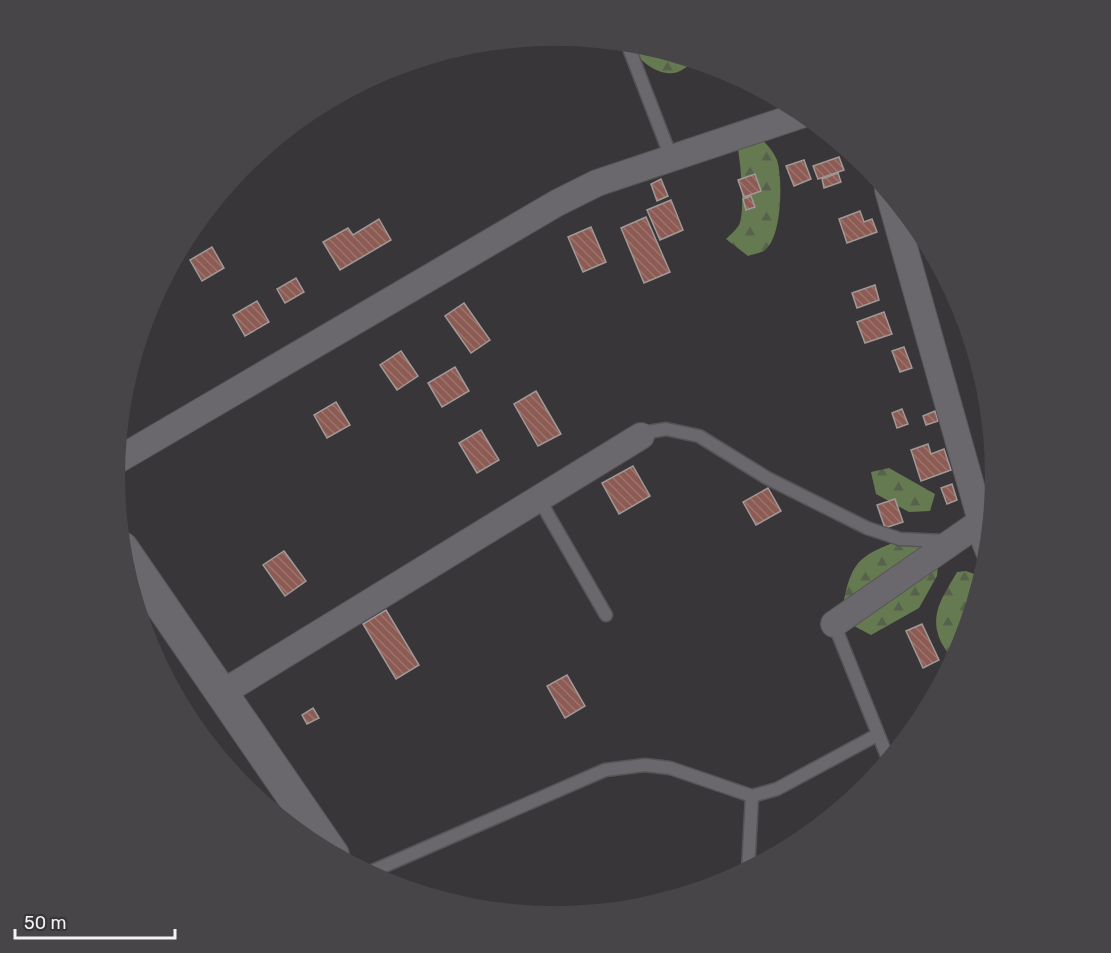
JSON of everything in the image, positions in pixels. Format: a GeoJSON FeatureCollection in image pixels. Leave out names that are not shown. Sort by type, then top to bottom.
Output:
{"type":"FeatureCollection","features":[{"type":"Feature","properties":{"kind":"street"},"geometry":{"type":"LineString","coordinates":[[126,456],[556,202],[597,183],[792,118]]}},
{"type":"Feature","properties":{"kind":"street"},"geometry":{"type":"LineString","coordinates":[[894,212],[984,518]]}},
{"type":"Feature","properties":{"kind":"street"},"geometry":{"type":"LineString","coordinates":[[222,693],[641,436]]}},
{"type":"Feature","properties":{"kind":"street"},"geometry":{"type":"LineString","coordinates":[[834,624],[983,520]]}},
{"type":"Feature","properties":{"kind":"street"},"geometry":{"type":"LineString","coordinates":[[136,568],[320,836]]}},
{"type":"Feature","properties":{"kind":"lane"},"geometry":{"type":"LineString","coordinates":[[631,54],[671,157]]}},
{"type":"Feature","properties":{"kind":"lane"},"geometry":{"type":"LineString","coordinates":[[641,436],[648,432],[666,429],[699,436],[767,478],[867,528],[900,539],[952,541]]}},
{"type":"Feature","properties":{"kind":"lane"},"geometry":{"type":"LineString","coordinates":[[539,499],[606,615]]}},
{"type":"Feature","properties":{"kind":"lane"},"geometry":{"type":"LineString","coordinates":[[834,624],[885,753]]}},
{"type":"Feature","properties":{"kind":"lane"},"geometry":{"type":"LineString","coordinates":[[379,868],[605,770],[645,765],[670,768],[752,796],[777,789],[877,735]]}},
{"type":"Feature","properties":{"kind":"lane"},"geometry":{"type":"LineString","coordinates":[[749,861],[752,796]]}},
{"type":"Feature","properties":{"kind":"green space"},"geometry":{"type":"Polygon","coordinates":[[[637,55],[687,67],[675,73],[667,73],[647,65],[637,55]]]}},
{"type":"Feature","properties":{"kind":"green space"},"geometry":{"type":"Polygon","coordinates":[[[753,132],[767,144],[777,160],[780,207],[771,243],[764,251],[748,256],[726,239],[739,225],[742,207],[740,167],[735,135],[753,132]]]}},
{"type":"Feature","properties":{"kind":"green space"},"geometry":{"type":"Polygon","coordinates":[[[889,468],[935,494],[930,511],[909,512],[876,494],[871,472],[889,468]]]}},
{"type":"Feature","properties":{"kind":"green space"},"geometry":{"type":"Polygon","coordinates":[[[918,533],[936,538],[939,556],[937,576],[919,608],[871,635],[841,619],[849,581],[861,560],[882,547],[918,533]]]}},
{"type":"Feature","properties":{"kind":"green space"},"geometry":{"type":"Polygon","coordinates":[[[966,571],[974,574],[963,615],[947,653],[938,634],[936,617],[944,594],[957,572],[966,571]]]}},
{"type":"Feature","properties":{"kind":"building"},"geometry":{"type":"Polygon","coordinates":[[[839,157],[844,170],[818,179],[813,166],[839,157]]]}},
{"type":"Feature","properties":{"kind":"building"},"geometry":{"type":"Polygon","coordinates":[[[804,160],[811,179],[794,186],[786,166],[804,160]]]}},
{"type":"Feature","properties":{"kind":"building"},"geometry":{"type":"Polygon","coordinates":[[[838,173],[841,182],[824,188],[822,179],[838,173]]]}},
{"type":"Feature","properties":{"kind":"building"},"geometry":{"type":"Polygon","coordinates":[[[755,174],[761,191],[744,197],[738,180],[755,174]]]}},
{"type":"Feature","properties":{"kind":"building"},"geometry":{"type":"Polygon","coordinates":[[[661,179],[668,196],[657,201],[651,184],[661,179]]]}},
{"type":"Feature","properties":{"kind":"building"},"geometry":{"type":"Polygon","coordinates":[[[751,196],[755,207],[746,210],[743,199],[751,196]]]}},
{"type":"Feature","properties":{"kind":"building"},"geometry":{"type":"Polygon","coordinates":[[[671,200],[683,230],[660,240],[647,210],[671,200]]]}},
{"type":"Feature","properties":{"kind":"building"},"geometry":{"type":"Polygon","coordinates":[[[860,211],[864,222],[872,219],[877,232],[847,243],[839,219],[860,211]]]}},
{"type":"Feature","properties":{"kind":"building"},"geometry":{"type":"Polygon","coordinates":[[[646,217],[670,272],[644,283],[621,228],[646,217]]]}},
{"type":"Feature","properties":{"kind":"building"},"geometry":{"type":"Polygon","coordinates":[[[379,219],[391,240],[340,270],[323,242],[348,228],[353,235],[379,219]]]}},
{"type":"Feature","properties":{"kind":"building"},"geometry":{"type":"Polygon","coordinates":[[[591,227],[606,262],[583,272],[568,237],[591,227]]]}},
{"type":"Feature","properties":{"kind":"building"},"geometry":{"type":"Polygon","coordinates":[[[212,247],[224,268],[202,281],[190,260],[212,247]]]}},
{"type":"Feature","properties":{"kind":"building"},"geometry":{"type":"Polygon","coordinates":[[[296,278],[304,292],[285,303],[277,289],[296,278]]]}},
{"type":"Feature","properties":{"kind":"building"},"geometry":{"type":"Polygon","coordinates":[[[875,285],[879,300],[857,308],[852,293],[875,285]]]}},
{"type":"Feature","properties":{"kind":"building"},"geometry":{"type":"Polygon","coordinates":[[[257,301],[269,322],[245,336],[233,315],[257,301]]]}},
{"type":"Feature","properties":{"kind":"building"},"geometry":{"type":"Polygon","coordinates":[[[464,303],[490,340],[471,353],[445,316],[464,303]]]}},
{"type":"Feature","properties":{"kind":"building"},"geometry":{"type":"Polygon","coordinates":[[[884,312],[892,334],[865,343],[857,322],[884,312]]]}},
{"type":"Feature","properties":{"kind":"building"},"geometry":{"type":"Polygon","coordinates":[[[904,347],[912,368],[900,372],[892,351],[904,347]]]}},
{"type":"Feature","properties":{"kind":"building"},"geometry":{"type":"Polygon","coordinates":[[[401,351],[418,376],[397,390],[380,365],[401,351]]]}},
{"type":"Feature","properties":{"kind":"building"},"geometry":{"type":"Polygon","coordinates":[[[455,367],[469,391],[442,407],[428,383],[455,367]]]}},
{"type":"Feature","properties":{"kind":"building"},"geometry":{"type":"Polygon","coordinates":[[[536,391],[561,434],[538,446],[514,404],[536,391]]]}},
{"type":"Feature","properties":{"kind":"building"},"geometry":{"type":"Polygon","coordinates":[[[336,402],[350,425],[327,438],[314,415],[336,402]]]}},
{"type":"Feature","properties":{"kind":"building"},"geometry":{"type":"Polygon","coordinates":[[[902,409],[908,424],[897,428],[892,413],[902,409]]]}},
{"type":"Feature","properties":{"kind":"building"},"geometry":{"type":"Polygon","coordinates":[[[935,411],[938,421],[926,425],[923,416],[935,411]]]}},
{"type":"Feature","properties":{"kind":"building"},"geometry":{"type":"Polygon","coordinates":[[[481,430],[499,460],[477,473],[459,443],[481,430]]]}},
{"type":"Feature","properties":{"kind":"building"},"geometry":{"type":"Polygon","coordinates":[[[928,444],[931,454],[944,449],[951,470],[921,481],[911,450],[928,444]]]}},
{"type":"Feature","properties":{"kind":"building"},"geometry":{"type":"Polygon","coordinates":[[[633,466],[650,496],[619,514],[602,483],[633,466]]]}},
{"type":"Feature","properties":{"kind":"building"},"geometry":{"type":"Polygon","coordinates":[[[952,484],[957,500],[947,504],[941,488],[952,484]]]}},
{"type":"Feature","properties":{"kind":"building"},"geometry":{"type":"Polygon","coordinates":[[[768,488],[781,511],[756,525],[743,502],[768,488]]]}},
{"type":"Feature","properties":{"kind":"building"},"geometry":{"type":"Polygon","coordinates":[[[895,499],[903,522],[885,528],[877,505],[895,499]]]}},
{"type":"Feature","properties":{"kind":"building"},"geometry":{"type":"Polygon","coordinates":[[[284,551],[306,581],[285,596],[263,565],[284,551]]]}},
{"type":"Feature","properties":{"kind":"building"},"geometry":{"type":"Polygon","coordinates":[[[386,610],[419,665],[396,679],[363,624],[386,610]]]}},
{"type":"Feature","properties":{"kind":"building"},"geometry":{"type":"Polygon","coordinates":[[[922,624],[939,660],[923,668],[906,631],[922,624]]]}},
{"type":"Feature","properties":{"kind":"building"},"geometry":{"type":"Polygon","coordinates":[[[567,675],[585,706],[565,718],[547,686],[567,675]]]}},
{"type":"Feature","properties":{"kind":"building"},"geometry":{"type":"Polygon","coordinates":[[[313,708],[319,718],[307,724],[302,715],[313,708]]]}}]}
